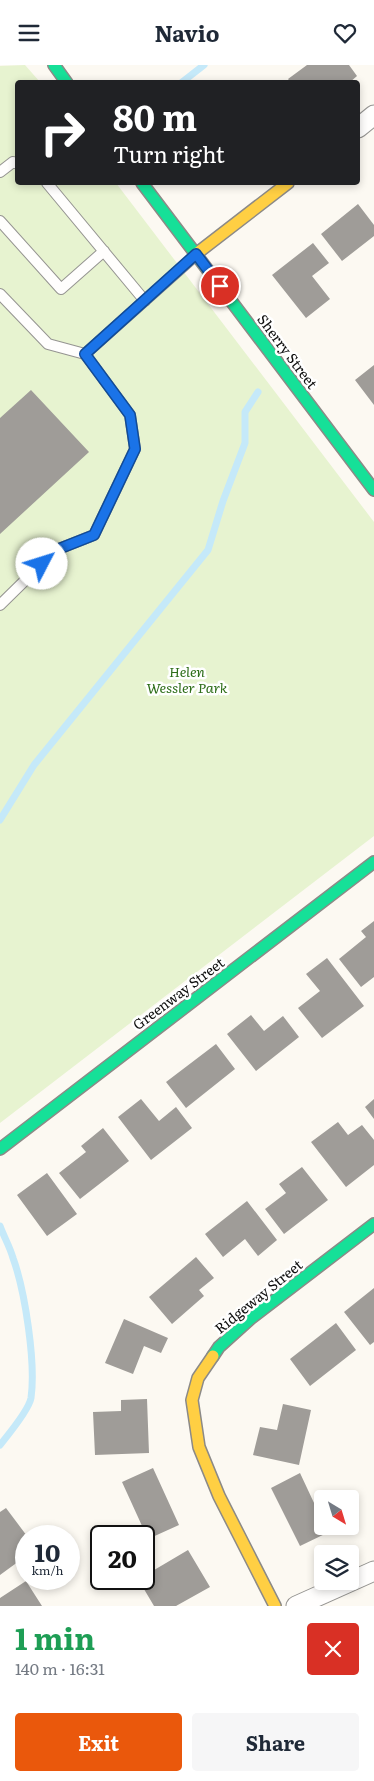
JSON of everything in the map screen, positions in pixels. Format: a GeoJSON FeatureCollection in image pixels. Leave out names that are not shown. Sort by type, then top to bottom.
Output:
{"type":"FeatureCollection","features":[{"type":"Feature","properties":{"kind":"street"},"geometry":{"type":"LineString","coordinates":[[54,65],[65,80]]}},
{"type":"Feature","properties":{"kind":"street"},"geometry":{"type":"LineString","coordinates":[[360,126],[374,115]]}},
{"type":"Feature","properties":{"kind":"street","name":"Sherry Street"},"geometry":{"type":"LineString","coordinates":[[144,185],[374,490]]}},
{"type":"Feature","properties":{"kind":"street"},"geometry":{"type":"LineString","coordinates":[[196,254],[285,185]]}},
{"type":"Feature","properties":{"kind":"street","name":"Greenway Street"},"geometry":{"type":"LineString","coordinates":[[0,1149],[374,862]]}},
{"type":"Feature","properties":{"kind":"street","name":"Ridgeway Street"},"geometry":{"type":"LineString","coordinates":[[275,1606],[219,1496],[200,1447],[192,1400],[198,1379],[220,1347],[250,1319],[374,1224]]}},
{"type":"Feature","properties":{"kind":"street"},"geometry":{"type":"LineString","coordinates":[[296,1606],[374,1571]]}},
{"type":"Feature","properties":{"kind":"lane"},"geometry":{"type":"LineString","coordinates":[[0,172],[15,163]]}},
{"type":"Feature","properties":{"kind":"lane"},"geometry":{"type":"LineString","coordinates":[[49,185],[145,301]]}},
{"type":"Feature","properties":{"kind":"lane"},"geometry":{"type":"LineString","coordinates":[[0,221],[61,289],[104,251]]}},
{"type":"Feature","properties":{"kind":"lane"},"geometry":{"type":"LineString","coordinates":[[85,354],[196,254]]}},
{"type":"Feature","properties":{"kind":"lane"},"geometry":{"type":"LineString","coordinates":[[0,294],[48,344],[85,354],[130,415],[135,449],[94,535],[56,550],[0,605]]}},
{"type":"Feature","properties":{"kind":"green space","name":"Helen Wessler Park"},"geometry":{"type":"Polygon","coordinates":[[[25,65],[38,80],[15,80],[15,185],[118,185],[374,522],[374,836],[0,1123],[0,66],[25,65]]]}},
{"type":"Feature","properties":{"kind":"building"},"geometry":{"type":"Polygon","coordinates":[[[307,65],[349,65],[357,76],[352,80],[288,79],[307,65]]]}},
{"type":"Feature","properties":{"kind":"building"},"geometry":{"type":"Polygon","coordinates":[[[358,204],[374,225],[374,236],[342,261],[321,234],[358,204]]]}},
{"type":"Feature","properties":{"kind":"building"},"geometry":{"type":"Polygon","coordinates":[[[313,243],[329,263],[312,276],[330,299],[306,318],[272,275],[313,243]]]}},
{"type":"Feature","properties":{"kind":"building"},"geometry":{"type":"Polygon","coordinates":[[[374,365],[374,405],[355,380],[374,365]]]}},
{"type":"Feature","properties":{"kind":"building"},"geometry":{"type":"Polygon","coordinates":[[[31,390],[89,452],[0,534],[0,418],[31,390]]]}},
{"type":"Feature","properties":{"kind":"building"},"geometry":{"type":"Polygon","coordinates":[[[374,921],[374,977],[361,987],[339,959],[366,937],[361,931],[374,921]]]}},
{"type":"Feature","properties":{"kind":"building"},"geometry":{"type":"Polygon","coordinates":[[[327,958],[364,1006],[322,1038],[298,1008],[320,991],[306,974],[327,958]]]}},
{"type":"Feature","properties":{"kind":"building"},"geometry":{"type":"Polygon","coordinates":[[[251,1015],[264,1031],[283,1016],[299,1037],[256,1071],[227,1034],[251,1015]]]}},
{"type":"Feature","properties":{"kind":"building"},"geometry":{"type":"Polygon","coordinates":[[[216,1044],[235,1069],[186,1108],[166,1082],[216,1044]]]}},
{"type":"Feature","properties":{"kind":"building"},"geometry":{"type":"Polygon","coordinates":[[[141,1099],[159,1121],[176,1107],[192,1128],[151,1160],[118,1117],[141,1099]]]}},
{"type":"Feature","properties":{"kind":"building"},"geometry":{"type":"Polygon","coordinates":[[[374,1099],[374,1119],[365,1107],[374,1099]]]}},
{"type":"Feature","properties":{"kind":"building"},"geometry":{"type":"Polygon","coordinates":[[[338,1122],[348,1135],[362,1125],[374,1140],[374,1165],[346,1187],[311,1142],[338,1122]]]}},
{"type":"Feature","properties":{"kind":"building"},"geometry":{"type":"Polygon","coordinates":[[[103,1128],[129,1161],[80,1199],[59,1173],[86,1152],[81,1146],[103,1128]]]}},
{"type":"Feature","properties":{"kind":"building"},"geometry":{"type":"Polygon","coordinates":[[[302,1167],[328,1200],[284,1234],[265,1209],[286,1193],[279,1184],[302,1167]]]}},
{"type":"Feature","properties":{"kind":"building"},"geometry":{"type":"Polygon","coordinates":[[[47,1173],[77,1214],[47,1236],[17,1195],[47,1173]]]}},
{"type":"Feature","properties":{"kind":"building"},"geometry":{"type":"Polygon","coordinates":[[[247,1201],[277,1240],[258,1256],[245,1239],[223,1257],[205,1234],[247,1201]]]}},
{"type":"Feature","properties":{"kind":"building"},"geometry":{"type":"Polygon","coordinates":[[[196,1257],[214,1278],[199,1290],[204,1296],[172,1324],[149,1297],[196,1257]]]}},
{"type":"Feature","properties":{"kind":"building"},"geometry":{"type":"Polygon","coordinates":[[[374,1288],[374,1342],[370,1345],[344,1312],[374,1288]]]}},
{"type":"Feature","properties":{"kind":"building"},"geometry":{"type":"Polygon","coordinates":[[[124,1319],[168,1338],[161,1353],[144,1346],[133,1374],[105,1363],[124,1319]]]}},
{"type":"Feature","properties":{"kind":"building"},"geometry":{"type":"Polygon","coordinates":[[[336,1323],[356,1350],[310,1386],[290,1359],[336,1323]]]}},
{"type":"Feature","properties":{"kind":"building"},"geometry":{"type":"Polygon","coordinates":[[[147,1399],[149,1453],[95,1455],[93,1412],[121,1411],[121,1400],[147,1399]]]}},
{"type":"Feature","properties":{"kind":"building"},"geometry":{"type":"Polygon","coordinates":[[[283,1404],[311,1410],[299,1465],[253,1455],[260,1427],[277,1430],[283,1404]]]}},
{"type":"Feature","properties":{"kind":"building"},"geometry":{"type":"Polygon","coordinates":[[[153,1468],[179,1525],[155,1536],[155,1525],[142,1525],[122,1482],[153,1468]]]}},
{"type":"Feature","properties":{"kind":"building"},"geometry":{"type":"Polygon","coordinates":[[[300,1473],[314,1503],[314,1535],[323,1535],[300,1546],[271,1488],[300,1473]]]}},
{"type":"Feature","properties":{"kind":"building"},"geometry":{"type":"Polygon","coordinates":[[[6,1508],[19,1525],[15,1525],[15,1564],[0,1575],[0,1512],[6,1508]]]}},
{"type":"Feature","properties":{"kind":"building"},"geometry":{"type":"Polygon","coordinates":[[[188,1550],[210,1587],[176,1606],[154,1606],[145,1590],[155,1590],[155,1570],[188,1550]]]}},
{"type":"Feature","properties":{"kind":"building"},"geometry":{"type":"Polygon","coordinates":[[[15,1588],[15,1590],[32,1590],[42,1606],[0,1606],[0,1598],[15,1588]]]}},
{"type":"Feature","properties":{"kind":"waterway"},"geometry":{"type":"LineString","coordinates":[[185,80],[204,65]]}},
{"type":"Feature","properties":{"kind":"waterway"},"geometry":{"type":"LineString","coordinates":[[0,820],[34,765],[208,550],[223,501],[245,443],[245,412],[258,392]]}},
{"type":"Feature","properties":{"kind":"waterway"},"geometry":{"type":"LineString","coordinates":[[0,1226],[12,1254],[22,1289],[32,1366],[31,1398],[29,1403],[18,1422],[0,1445]]}},
{"type":"Feature","properties":{"kind":"traffic: fast"},"geometry":{"type":"LineString","coordinates":[[54,65],[65,80]]}},
{"type":"Feature","properties":{"kind":"traffic: fast"},"geometry":{"type":"LineString","coordinates":[[144,185],[374,490]]}},
{"type":"Feature","properties":{"kind":"traffic: fast"},"geometry":{"type":"LineString","coordinates":[[0,1149],[374,862]]}},
{"type":"Feature","properties":{"kind":"traffic: fast"},"geometry":{"type":"LineString","coordinates":[[213,1356],[219,1347],[250,1319],[374,1224]]}},
{"type":"Feature","properties":{"kind":"traffic: slow"},"geometry":{"type":"LineString","coordinates":[[196,254],[285,185]]}},
{"type":"Feature","properties":{"kind":"traffic: slow"},"geometry":{"type":"LineString","coordinates":[[213,1356],[198,1378],[192,1400],[199,1447],[219,1496],[275,1606]]}},
{"type":"Feature","properties":{"kind":"route"},"geometry":{"type":"LineString","coordinates":[[42,564],[56,550],[94,535],[135,449],[130,415],[85,354],[196,254],[220,286]]}}]}
